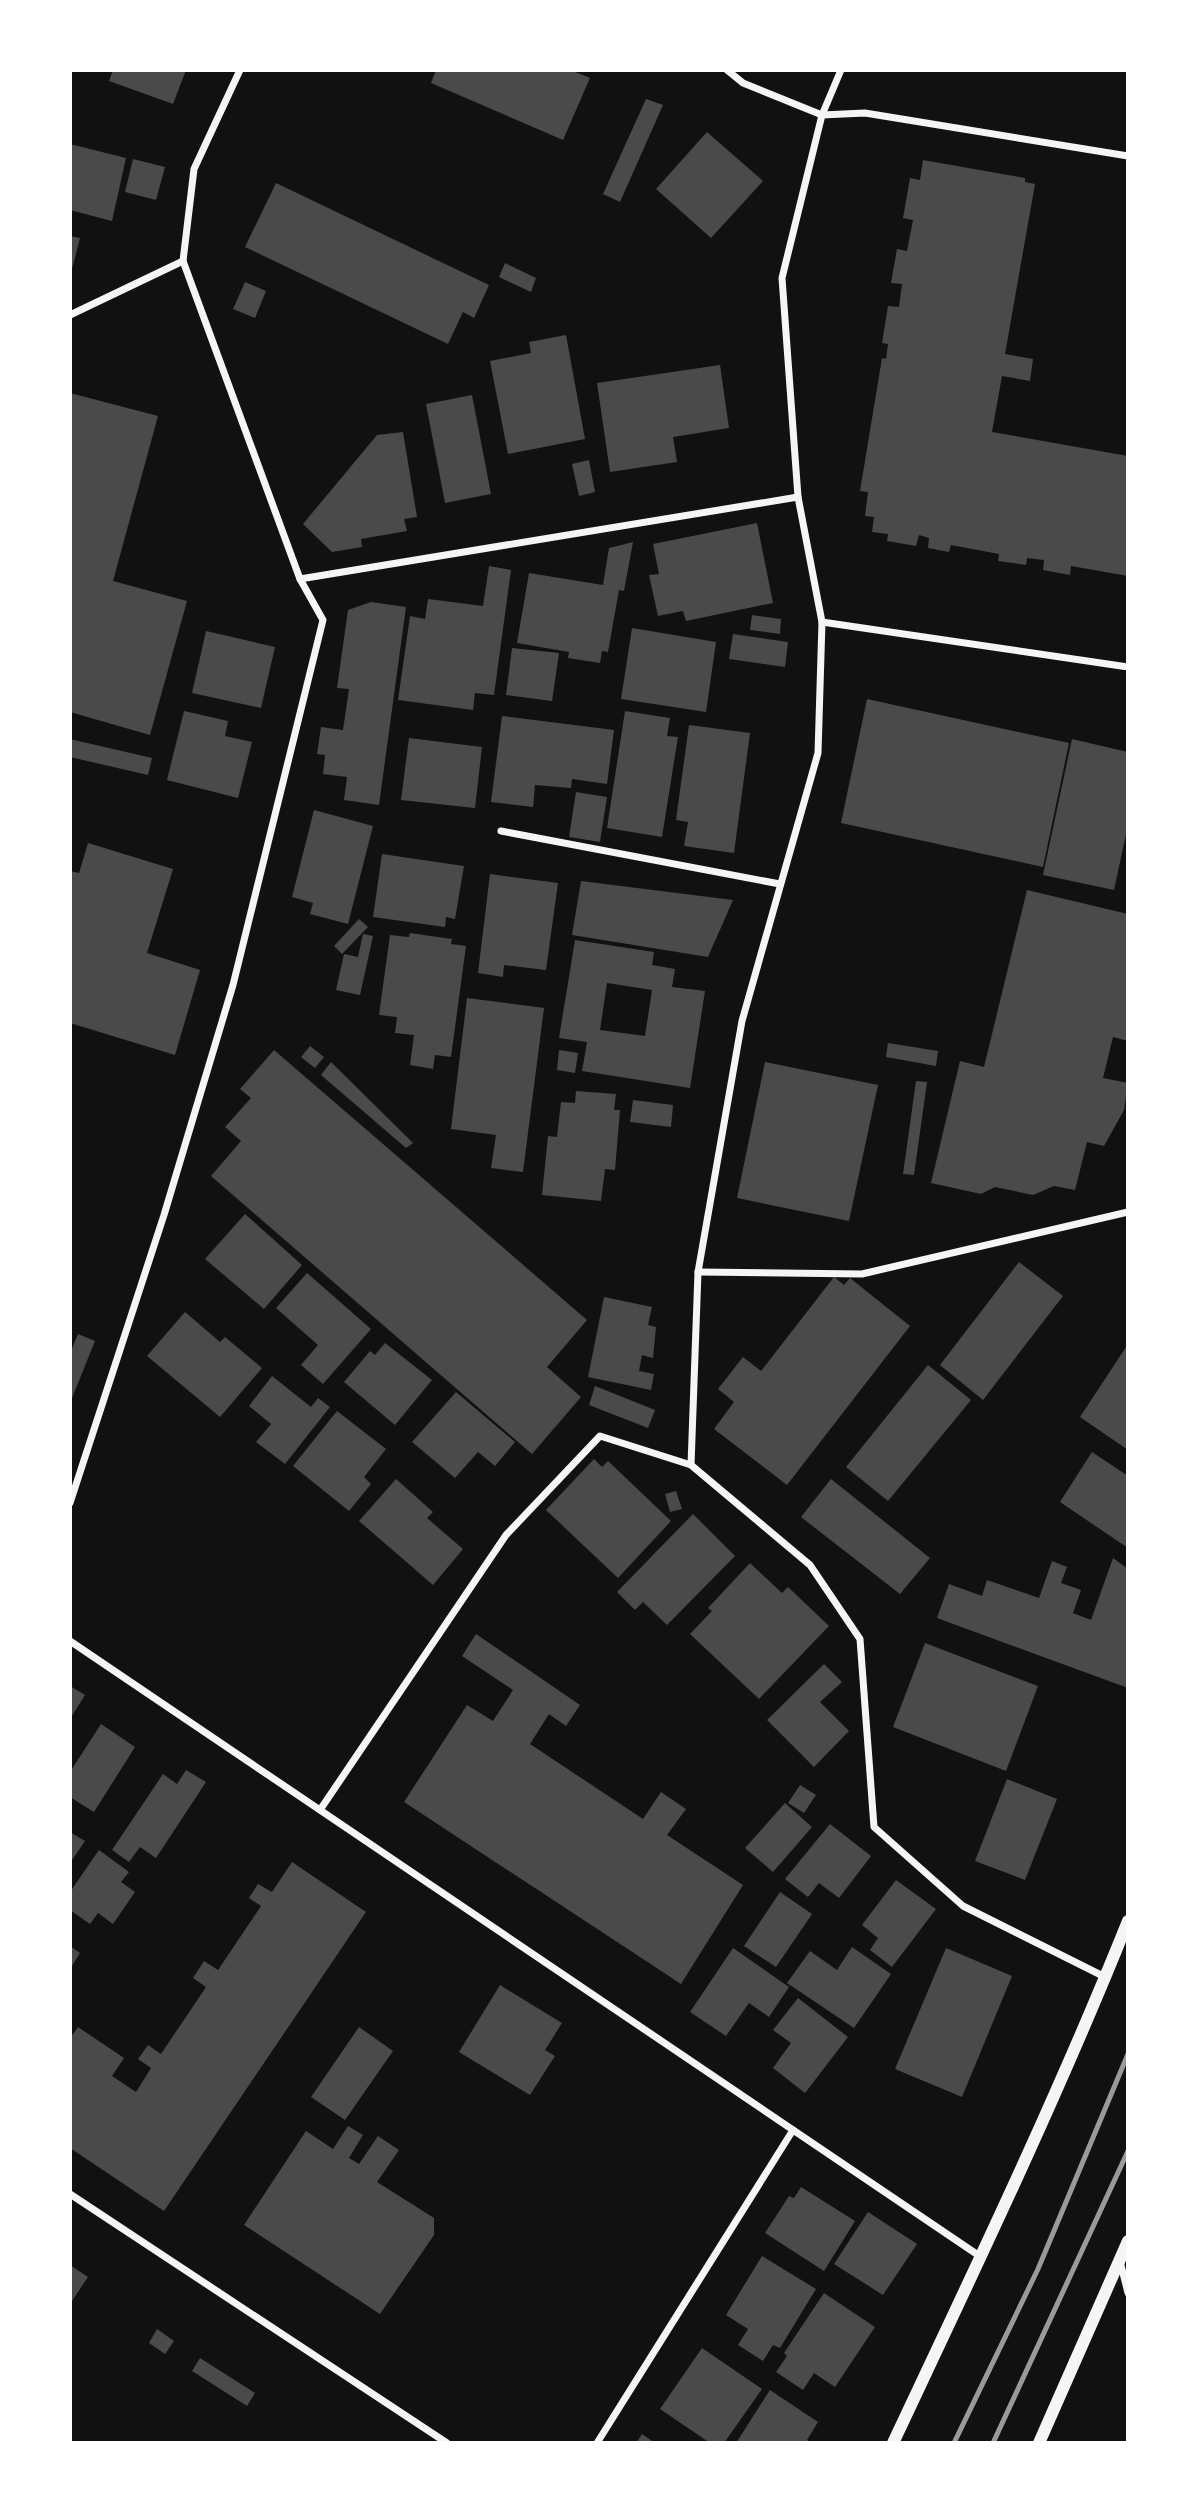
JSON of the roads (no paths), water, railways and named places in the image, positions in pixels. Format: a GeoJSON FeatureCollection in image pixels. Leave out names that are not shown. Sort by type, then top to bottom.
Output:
{"type":"FeatureCollection","features":[{"type":"Feature","properties":{"kind":"street"},"geometry":{"type":"LineString","coordinates":[[70,1503],[164,1215],[233,985],[323,620],[300,579],[183,261],[194,169],[240,70]]}},
{"type":"Feature","properties":{"kind":"street"},"geometry":{"type":"LineString","coordinates":[[727,70],[743,83],[822,115],[865,113],[1128,156]]}},
{"type":"Feature","properties":{"kind":"street"},"geometry":{"type":"LineString","coordinates":[[691,1465],[698,1272],[742,1021],[818,754],[822,622],[798,497],[782,278],[822,115],[841,70]]}},
{"type":"Feature","properties":{"kind":"street"},"geometry":{"type":"LineString","coordinates":[[70,315],[183,261]]}},
{"type":"Feature","properties":{"kind":"street"},"geometry":{"type":"LineString","coordinates":[[300,579],[798,497]]}},
{"type":"Feature","properties":{"kind":"street"},"geometry":{"type":"LineString","coordinates":[[822,622],[1128,667]]}},
{"type":"Feature","properties":{"kind":"street"},"geometry":{"type":"LineString","coordinates":[[501,831],[779,884]]}},
{"type":"Feature","properties":{"kind":"street"},"geometry":{"type":"LineString","coordinates":[[698,1272],[862,1274],[1126,1212],[1128,1203]]}},
{"type":"Feature","properties":{"kind":"street"},"geometry":{"type":"LineString","coordinates":[[320,1810],[506,1535],[600,1436],[691,1465],[810,1565],[860,1639],[874,1827],[963,1906],[1105,1977]]}},
{"type":"Feature","properties":{"kind":"street"},"geometry":{"type":"LineString","coordinates":[[70,1641],[981,2257]]}},
{"type":"Feature","properties":{"kind":"street"},"geometry":{"type":"LineString","coordinates":[[892,2443],[981,2257],[1128,1921]]}},
{"type":"Feature","properties":{"kind":"street"},"geometry":{"type":"LineString","coordinates":[[597,2443],[793,2130]]}},
{"type":"Feature","properties":{"kind":"street"},"geometry":{"type":"LineString","coordinates":[[70,2193],[447,2443]]}},
{"type":"Feature","properties":{"kind":"street"},"geometry":{"type":"LineString","coordinates":[[1039,2443],[1128,2241]]}},
{"type":"Feature","properties":{"kind":"street"},"geometry":{"type":"LineString","coordinates":[[1120,2260],[1128,2293]]}},
{"type":"Feature","properties":{"kind":"railway"},"geometry":{"type":"LineString","coordinates":[[954,2443],[1038,2269],[1128,2054]]}},
{"type":"Feature","properties":{"kind":"railway"},"geometry":{"type":"LineString","coordinates":[[993,2443],[1128,2151]]}}]}
